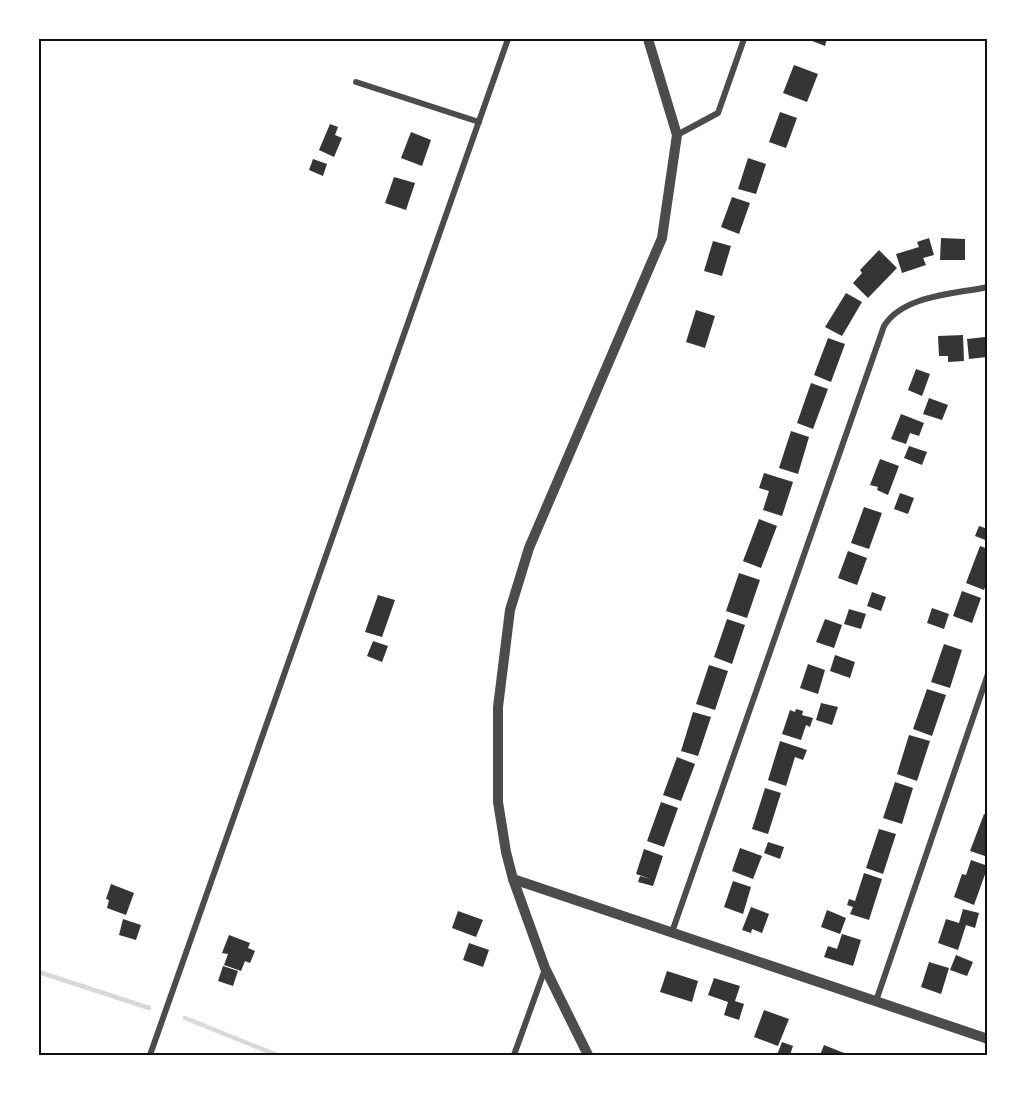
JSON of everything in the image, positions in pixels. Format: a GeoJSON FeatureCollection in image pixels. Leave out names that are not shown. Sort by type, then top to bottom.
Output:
{"type":"FeatureCollection","features":[{"type":"Feature","properties":{"kind":"street"},"geometry":{"type":"LineString","coordinates":[[150,1055],[508,39]]}},
{"type":"Feature","properties":{"kind":"street"},"geometry":{"type":"LineString","coordinates":[[588,1055],[545,968],[513,879],[501,830],[498,802],[498,707],[510,610],[529,548],[662,238],[677,135],[648,39]]}},
{"type":"Feature","properties":{"kind":"street"},"geometry":{"type":"LineString","coordinates":[[677,135],[718,113],[744,39]]}},
{"type":"Feature","properties":{"kind":"street"},"geometry":{"type":"LineString","coordinates":[[356,82],[479,122]]}},
{"type":"Feature","properties":{"kind":"street"},"geometry":{"type":"LineString","coordinates":[[672,932],[885,326],[890,317],[907,305],[988,288]]}},
{"type":"Feature","properties":{"kind":"street"},"geometry":{"type":"LineString","coordinates":[[876,1000],[988,674]]}},
{"type":"Feature","properties":{"kind":"street"},"geometry":{"type":"LineString","coordinates":[[513,879],[988,1039]]}},
{"type":"Feature","properties":{"kind":"street"},"geometry":{"type":"LineString","coordinates":[[513,1055],[545,968]]}},
{"type":"Feature","properties":{"kind":"building"},"geometry":{"type":"Polygon","coordinates":[[[807,39],[827,39],[825,46],[807,39]]]}},
{"type":"Feature","properties":{"kind":"building"},"geometry":{"type":"Polygon","coordinates":[[[794,65],[818,74],[807,102],[783,93],[794,65]]]}},
{"type":"Feature","properties":{"kind":"building"},"geometry":{"type":"Polygon","coordinates":[[[780,112],[797,118],[786,148],[769,142],[780,112]]]}},
{"type":"Feature","properties":{"kind":"building"},"geometry":{"type":"Polygon","coordinates":[[[330,124],[338,127],[335,135],[342,138],[334,157],[319,150],[330,124]]]}},
{"type":"Feature","properties":{"kind":"building"},"geometry":{"type":"Polygon","coordinates":[[[411,132],[431,140],[422,166],[401,158],[411,132]]]}},
{"type":"Feature","properties":{"kind":"building"},"geometry":{"type":"Polygon","coordinates":[[[748,158],[766,164],[756,194],[738,189],[748,158]]]}},
{"type":"Feature","properties":{"kind":"building"},"geometry":{"type":"Polygon","coordinates":[[[313,159],[327,164],[323,176],[309,170],[313,159]]]}},
{"type":"Feature","properties":{"kind":"building"},"geometry":{"type":"Polygon","coordinates":[[[394,177],[415,183],[406,210],[385,203],[394,177]]]}},
{"type":"Feature","properties":{"kind":"building"},"geometry":{"type":"Polygon","coordinates":[[[732,197],[750,203],[739,234],[721,227],[732,197]]]}},
{"type":"Feature","properties":{"kind":"building"},"geometry":{"type":"Polygon","coordinates":[[[929,238],[934,255],[923,258],[926,265],[902,273],[896,254],[919,247],[917,242],[929,238]]]}},
{"type":"Feature","properties":{"kind":"building"},"geometry":{"type":"Polygon","coordinates":[[[941,238],[965,239],[965,260],[940,260],[941,238]]]}},
{"type":"Feature","properties":{"kind":"building"},"geometry":{"type":"Polygon","coordinates":[[[713,241],[731,246],[722,276],[704,271],[713,241]]]}},
{"type":"Feature","properties":{"kind":"building"},"geometry":{"type":"Polygon","coordinates":[[[879,250],[897,268],[868,298],[853,283],[862,273],[860,270],[879,250]]]}},
{"type":"Feature","properties":{"kind":"building"},"geometry":{"type":"Polygon","coordinates":[[[846,293],[862,302],[842,336],[825,327],[846,293]]]}},
{"type":"Feature","properties":{"kind":"building"},"geometry":{"type":"Polygon","coordinates":[[[696,310],[715,316],[705,348],[686,342],[696,310]]]}},
{"type":"Feature","properties":{"kind":"building"},"geometry":{"type":"Polygon","coordinates":[[[963,335],[964,361],[948,362],[948,356],[939,356],[938,336],[963,335]]]}},
{"type":"Feature","properties":{"kind":"building"},"geometry":{"type":"Polygon","coordinates":[[[985,337],[987,357],[969,359],[967,339],[985,337]]]}},
{"type":"Feature","properties":{"kind":"building"},"geometry":{"type":"Polygon","coordinates":[[[828,338],[845,344],[831,382],[814,375],[828,338]]]}},
{"type":"Feature","properties":{"kind":"building"},"geometry":{"type":"Polygon","coordinates":[[[916,369],[930,374],[922,396],[908,390],[916,369]]]}},
{"type":"Feature","properties":{"kind":"building"},"geometry":{"type":"Polygon","coordinates":[[[811,383],[828,389],[813,429],[797,423],[811,383]]]}},
{"type":"Feature","properties":{"kind":"building"},"geometry":{"type":"Polygon","coordinates":[[[929,398],[948,405],[942,420],[923,414],[929,398]]]}},
{"type":"Feature","properties":{"kind":"building"},"geometry":{"type":"Polygon","coordinates":[[[901,414],[924,423],[919,436],[910,433],[906,444],[891,439],[901,414]]]}},
{"type":"Feature","properties":{"kind":"building"},"geometry":{"type":"Polygon","coordinates":[[[791,431],[809,437],[798,474],[779,468],[791,431]]]}},
{"type":"Feature","properties":{"kind":"building"},"geometry":{"type":"Polygon","coordinates":[[[909,446],[927,452],[922,465],[904,458],[909,446]]]}},
{"type":"Feature","properties":{"kind":"building"},"geometry":{"type":"Polygon","coordinates":[[[880,459],[899,466],[888,495],[877,490],[878,487],[870,485],[880,459]]]}},
{"type":"Feature","properties":{"kind":"building"},"geometry":{"type":"Polygon","coordinates":[[[764,473],[793,482],[782,516],[763,510],[769,491],[759,488],[764,473]]]}},
{"type":"Feature","properties":{"kind":"building"},"geometry":{"type":"Polygon","coordinates":[[[900,493],[914,498],[908,514],[894,509],[900,493]]]}},
{"type":"Feature","properties":{"kind":"building"},"geometry":{"type":"Polygon","coordinates":[[[864,507],[882,513],[869,549],[851,543],[864,507]]]}},
{"type":"Feature","properties":{"kind":"building"},"geometry":{"type":"Polygon","coordinates":[[[759,519],[777,526],[761,568],[743,561],[759,519]]]}},
{"type":"Feature","properties":{"kind":"building"},"geometry":{"type":"Polygon","coordinates":[[[979,526],[988,529],[988,541],[975,536],[979,526]]]}},
{"type":"Feature","properties":{"kind":"building"},"geometry":{"type":"Polygon","coordinates":[[[980,546],[988,549],[988,579],[984,590],[966,583],[980,546]]]}},
{"type":"Feature","properties":{"kind":"building"},"geometry":{"type":"Polygon","coordinates":[[[848,551],[867,558],[857,585],[838,578],[848,551]]]}},
{"type":"Feature","properties":{"kind":"building"},"geometry":{"type":"Polygon","coordinates":[[[739,573],[760,580],[747,618],[726,611],[739,573]]]}},
{"type":"Feature","properties":{"kind":"building"},"geometry":{"type":"Polygon","coordinates":[[[962,591],[981,598],[972,623],[953,616],[962,591]]]}},
{"type":"Feature","properties":{"kind":"building"},"geometry":{"type":"Polygon","coordinates":[[[872,592],[886,597],[881,611],[867,606],[872,592]]]}},
{"type":"Feature","properties":{"kind":"building"},"geometry":{"type":"Polygon","coordinates":[[[378,595],[395,600],[382,637],[365,632],[378,595]]]}},
{"type":"Feature","properties":{"kind":"building"},"geometry":{"type":"Polygon","coordinates":[[[932,608],[949,614],[944,629],[927,623],[932,608]]]}},
{"type":"Feature","properties":{"kind":"building"},"geometry":{"type":"Polygon","coordinates":[[[849,609],[866,614],[861,629],[844,624],[849,609]]]}},
{"type":"Feature","properties":{"kind":"building"},"geometry":{"type":"Polygon","coordinates":[[[727,619],[745,625],[732,664],[714,657],[727,619]]]}},
{"type":"Feature","properties":{"kind":"building"},"geometry":{"type":"Polygon","coordinates":[[[825,619],[842,625],[834,648],[816,642],[825,619]]]}},
{"type":"Feature","properties":{"kind":"building"},"geometry":{"type":"Polygon","coordinates":[[[373,641],[388,646],[382,662],[367,656],[373,641]]]}},
{"type":"Feature","properties":{"kind":"building"},"geometry":{"type":"Polygon","coordinates":[[[944,644],[962,650],[950,688],[931,682],[944,644]]]}},
{"type":"Feature","properties":{"kind":"building"},"geometry":{"type":"Polygon","coordinates":[[[835,655],[855,662],[850,678],[830,671],[835,655]]]}},
{"type":"Feature","properties":{"kind":"building"},"geometry":{"type":"Polygon","coordinates":[[[808,664],[825,670],[818,694],[800,688],[808,664]]]}},
{"type":"Feature","properties":{"kind":"building"},"geometry":{"type":"Polygon","coordinates":[[[709,665],[728,671],[715,710],[696,704],[709,665]]]}},
{"type":"Feature","properties":{"kind":"building"},"geometry":{"type":"Polygon","coordinates":[[[927,689],[946,695],[932,736],[913,729],[927,689]]]}},
{"type":"Feature","properties":{"kind":"building"},"geometry":{"type":"Polygon","coordinates":[[[821,703],[838,707],[832,725],[816,720],[821,703]]]}},
{"type":"Feature","properties":{"kind":"building"},"geometry":{"type":"Polygon","coordinates":[[[796,709],[803,711],[802,715],[813,718],[810,727],[806,725],[801,740],[782,734],[790,710],[795,712],[796,709]]]}},
{"type":"Feature","properties":{"kind":"building"},"geometry":{"type":"Polygon","coordinates":[[[693,712],[711,717],[698,756],[681,751],[693,712]]]}},
{"type":"Feature","properties":{"kind":"building"},"geometry":{"type":"Polygon","coordinates":[[[909,735],[930,741],[917,781],[897,774],[909,735]]]}},
{"type":"Feature","properties":{"kind":"building"},"geometry":{"type":"Polygon","coordinates":[[[780,741],[807,750],[803,760],[795,757],[786,786],[768,780],[780,741]]]}},
{"type":"Feature","properties":{"kind":"building"},"geometry":{"type":"Polygon","coordinates":[[[677,757],[695,764],[681,801],[663,795],[677,757]]]}},
{"type":"Feature","properties":{"kind":"building"},"geometry":{"type":"Polygon","coordinates":[[[895,782],[913,788],[902,824],[883,818],[895,782]]]}},
{"type":"Feature","properties":{"kind":"building"},"geometry":{"type":"Polygon","coordinates":[[[765,788],[781,793],[768,834],[752,829],[765,788]]]}},
{"type":"Feature","properties":{"kind":"building"},"geometry":{"type":"Polygon","coordinates":[[[661,802],[678,808],[664,847],[647,841],[661,802]]]}},
{"type":"Feature","properties":{"kind":"building"},"geometry":{"type":"Polygon","coordinates":[[[984,814],[988,815],[988,857],[970,851],[984,814]]]}},
{"type":"Feature","properties":{"kind":"building"},"geometry":{"type":"Polygon","coordinates":[[[879,829],[896,834],[883,874],[866,868],[879,829]]]}},
{"type":"Feature","properties":{"kind":"building"},"geometry":{"type":"Polygon","coordinates":[[[768,842],[784,847],[780,859],[764,853],[768,842]]]}},
{"type":"Feature","properties":{"kind":"building"},"geometry":{"type":"Polygon","coordinates":[[[740,848],[762,856],[753,879],[732,871],[740,848]]]}},
{"type":"Feature","properties":{"kind":"building"},"geometry":{"type":"Polygon","coordinates":[[[644,849],[663,856],[653,886],[638,882],[640,876],[651,879],[636,874],[644,849]]]}},
{"type":"Feature","properties":{"kind":"building"},"geometry":{"type":"Polygon","coordinates":[[[971,860],[988,866],[974,905],[954,897],[962,874],[966,875],[971,860]]]}},
{"type":"Feature","properties":{"kind":"building"},"geometry":{"type":"Polygon","coordinates":[[[864,873],[882,879],[869,920],[850,914],[853,907],[847,905],[849,899],[855,901],[864,873]]]}},
{"type":"Feature","properties":{"kind":"building"},"geometry":{"type":"Polygon","coordinates":[[[733,881],[751,887],[743,914],[724,907],[733,881]]]}},
{"type":"Feature","properties":{"kind":"building"},"geometry":{"type":"Polygon","coordinates":[[[111,884],[134,893],[126,915],[107,908],[109,900],[106,899],[111,884]]]}},
{"type":"Feature","properties":{"kind":"building"},"geometry":{"type":"Polygon","coordinates":[[[751,907],[769,914],[762,933],[752,929],[751,933],[742,930],[751,907]]]}},
{"type":"Feature","properties":{"kind":"building"},"geometry":{"type":"Polygon","coordinates":[[[963,909],[979,913],[975,928],[966,925],[958,950],[938,943],[946,919],[959,923],[963,909]]]}},
{"type":"Feature","properties":{"kind":"building"},"geometry":{"type":"Polygon","coordinates":[[[827,910],[846,918],[840,934],[821,927],[827,910]]]}},
{"type":"Feature","properties":{"kind":"building"},"geometry":{"type":"Polygon","coordinates":[[[458,911],[483,920],[476,937],[452,928],[458,911]]]}},
{"type":"Feature","properties":{"kind":"building"},"geometry":{"type":"Polygon","coordinates":[[[123,919],[141,925],[136,940],[119,935],[123,919]]]}},
{"type":"Feature","properties":{"kind":"building"},"geometry":{"type":"Polygon","coordinates":[[[842,934],[861,940],[853,966],[824,957],[828,946],[837,949],[842,934]]]}},
{"type":"Feature","properties":{"kind":"building"},"geometry":{"type":"Polygon","coordinates":[[[229,935],[250,943],[248,948],[255,951],[250,963],[245,961],[241,971],[224,965],[228,954],[222,953],[229,935]]]}},
{"type":"Feature","properties":{"kind":"building"},"geometry":{"type":"Polygon","coordinates":[[[469,943],[489,950],[483,967],[463,960],[469,943]]]}},
{"type":"Feature","properties":{"kind":"building"},"geometry":{"type":"Polygon","coordinates":[[[956,955],[973,962],[967,976],[950,970],[956,955]]]}},
{"type":"Feature","properties":{"kind":"building"},"geometry":{"type":"Polygon","coordinates":[[[929,962],[949,968],[941,994],[921,987],[929,962]]]}},
{"type":"Feature","properties":{"kind":"building"},"geometry":{"type":"Polygon","coordinates":[[[223,966],[238,971],[233,986],[218,981],[223,966]]]}},
{"type":"Feature","properties":{"kind":"building"},"geometry":{"type":"Polygon","coordinates":[[[667,971],[698,981],[692,1002],[660,992],[667,971]]]}},
{"type":"Feature","properties":{"kind":"building"},"geometry":{"type":"Polygon","coordinates":[[[714,978],[740,986],[735,1001],[744,1004],[739,1020],[724,1015],[728,1002],[708,995],[714,978]]]}},
{"type":"Feature","properties":{"kind":"building"},"geometry":{"type":"Polygon","coordinates":[[[764,1010],[789,1019],[778,1046],[754,1037],[764,1010]]]}},
{"type":"Feature","properties":{"kind":"building"},"geometry":{"type":"Polygon","coordinates":[[[782,1042],[793,1046],[790,1055],[777,1055],[782,1042]]]}},
{"type":"Feature","properties":{"kind":"building"},"geometry":{"type":"Polygon","coordinates":[[[824,1045],[849,1055],[820,1055],[824,1045]]]}},
{"type":"Feature","properties":{"kind":"waterway"},"geometry":{"type":"LineString","coordinates":[[39,972],[149,1008]]}},
{"type":"Feature","properties":{"kind":"waterway"},"geometry":{"type":"LineString","coordinates":[[185,1018],[277,1055]]}}]}
